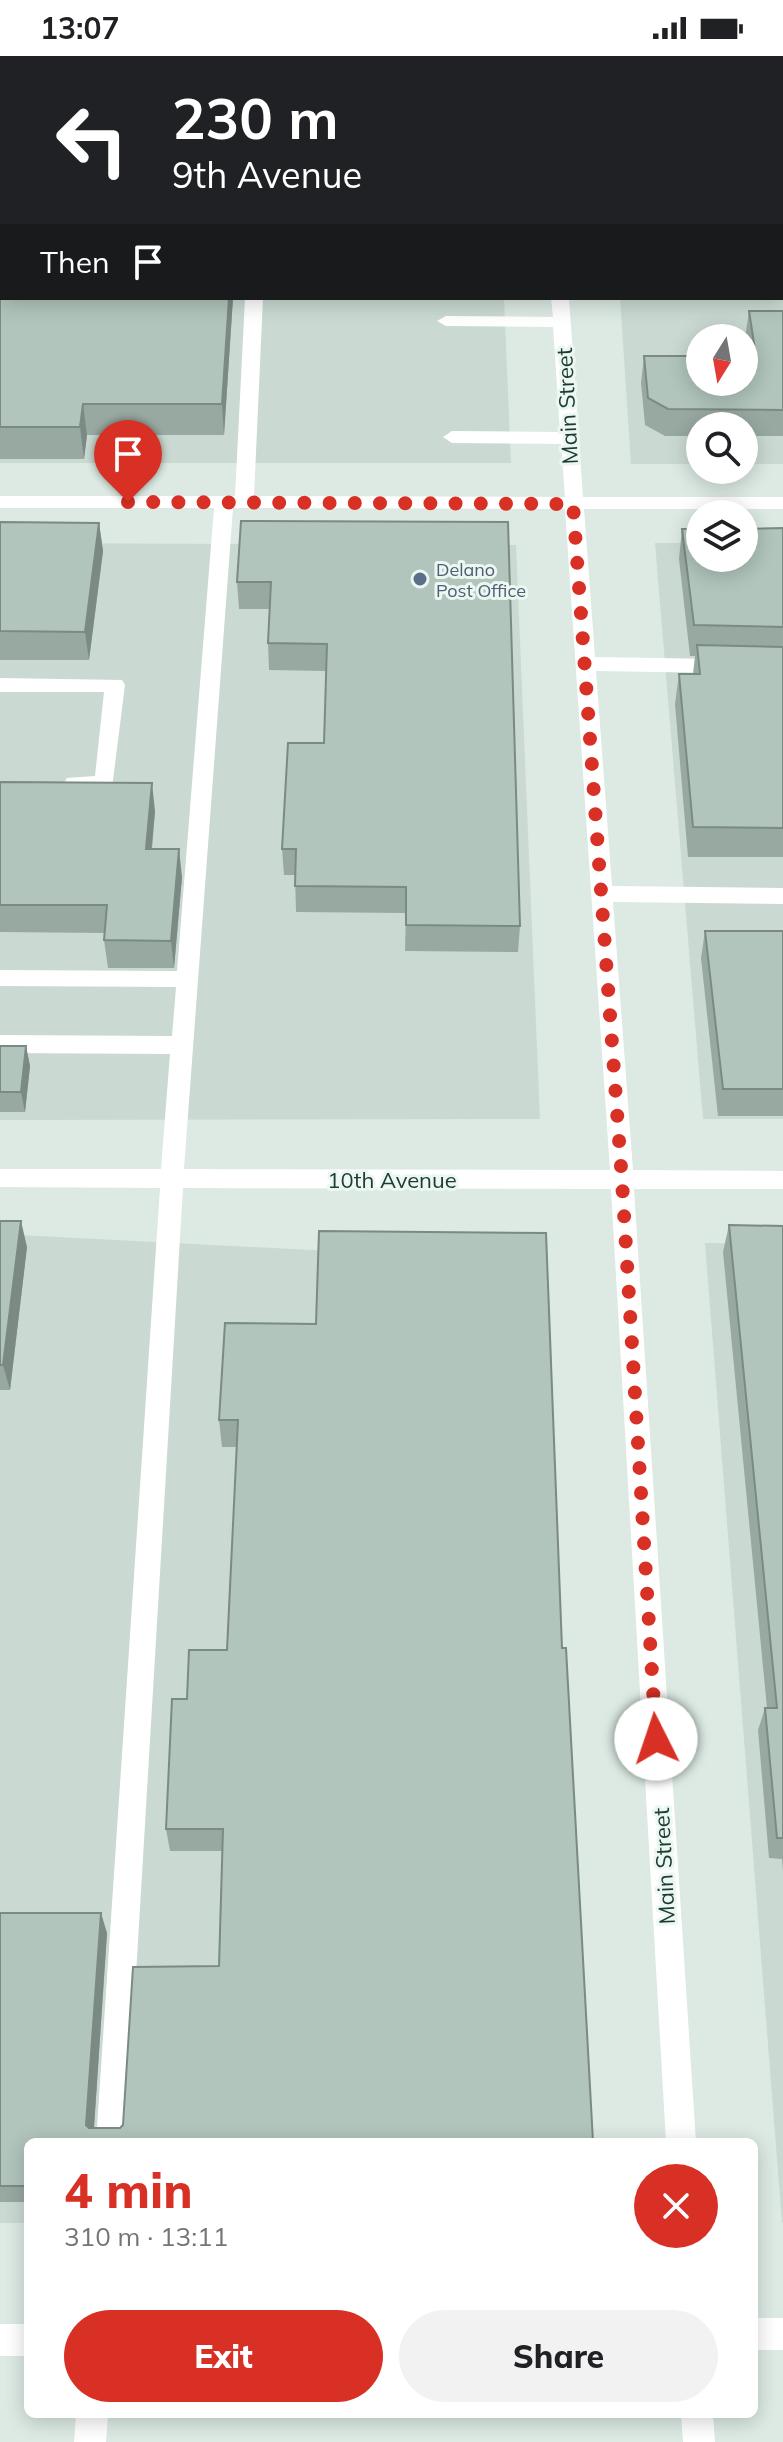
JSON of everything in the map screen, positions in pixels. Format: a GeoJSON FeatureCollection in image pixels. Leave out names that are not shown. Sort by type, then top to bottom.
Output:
{"type":"FeatureCollection","features":[{"type":"Feature","properties":{"kind":"street"},"geometry":{"type":"LineString","coordinates":[[111,2138],[187,979],[254,300]]}},
{"type":"Feature","properties":{"kind":"street","name":"Main Street"},"geometry":{"type":"LineString","coordinates":[[560,300],[622,1181],[681,2138]]}},
{"type":"Feature","properties":{"kind":"street"},"geometry":{"type":"LineString","coordinates":[[446,321],[562,322]]}},
{"type":"Feature","properties":{"kind":"street"},"geometry":{"type":"LineString","coordinates":[[452,437],[568,438]]}},
{"type":"Feature","properties":{"kind":"street"},"geometry":{"type":"LineString","coordinates":[[0,502],[783,503]]}},
{"type":"Feature","properties":{"kind":"street"},"geometry":{"type":"LineString","coordinates":[[587,664],[783,667]]}},
{"type":"Feature","properties":{"kind":"street"},"geometry":{"type":"LineString","coordinates":[[0,685],[115,685],[105,783],[60,783]]}},
{"type":"Feature","properties":{"kind":"street"},"geometry":{"type":"LineString","coordinates":[[602,894],[783,896]]}},
{"type":"Feature","properties":{"kind":"street"},"geometry":{"type":"LineString","coordinates":[[0,978],[187,979]]}},
{"type":"Feature","properties":{"kind":"street"},"geometry":{"type":"LineString","coordinates":[[0,1044],[182,1045]]}},
{"type":"Feature","properties":{"kind":"street","name":"10th Avenue"},"geometry":{"type":"LineString","coordinates":[[0,1178],[783,1180]]}},
{"type":"Feature","properties":{"kind":"street"},"geometry":{"type":"LineString","coordinates":[[758,2334],[783,2334]]}},
{"type":"Feature","properties":{"kind":"street"},"geometry":{"type":"LineString","coordinates":[[0,2340],[24,2340]]}},
{"type":"Feature","properties":{"kind":"street"},"geometry":{"type":"LineString","coordinates":[[90,2442],[92,2418]]}},
{"type":"Feature","properties":{"kind":"street"},"geometry":{"type":"LineString","coordinates":[[697,2418],[699,2442]]}},
{"type":"Feature","properties":{"kind":"shaded area"},"geometry":{"type":"Polygon","coordinates":[[[1,300],[504,300],[511,463],[0,463],[1,300]]]}},
{"type":"Feature","properties":{"kind":"shaded area"},"geometry":{"type":"Polygon","coordinates":[[[620,300],[783,300],[783,464],[758,464],[758,412],[686,412],[686,464],[631,464],[620,300]]]}},
{"type":"Feature","properties":{"kind":"shaded area"},"geometry":{"type":"Polygon","coordinates":[[[0,543],[516,545],[540,1119],[0,1120],[0,543]]]}},
{"type":"Feature","properties":{"kind":"shaded area"},"geometry":{"type":"Polygon","coordinates":[[[655,543],[686,543],[686,572],[758,572],[758,553],[783,543],[783,1119],[703,1119],[655,543]]]}},
{"type":"Feature","properties":{"kind":"shaded area"},"geometry":{"type":"Polygon","coordinates":[[[0,1234],[543,1262],[566,2138],[24,2138],[24,2223],[0,2223],[0,1234]]]}},
{"type":"Feature","properties":{"kind":"shaded area"},"geometry":{"type":"Polygon","coordinates":[[[705,1243],[783,1244],[783,2223],[782,2223],[705,1243]]]}},
{"type":"Feature","properties":{"kind":"building"},"geometry":{"type":"Polygon","coordinates":[[[0,300],[229,300],[222,404],[83,404],[80,427],[0,427],[0,300]]]}},
{"type":"Feature","properties":{"kind":"building"},"geometry":{"type":"Polygon","coordinates":[[[749,311],[783,311],[783,410],[668,409],[648,398],[644,356],[686,356],[686,396],[758,396],[758,324],[751,324],[749,311]]]}},
{"type":"Feature","properties":{"kind":"building"},"geometry":{"type":"Polygon","coordinates":[[[241,521],[508,522],[520,926],[406,925],[406,887],[295,886],[296,849],[282,849],[288,743],[324,743],[327,644],[268,643],[271,582],[237,582],[241,521]]]}},
{"type":"Feature","properties":{"kind":"building"},"geometry":{"type":"Polygon","coordinates":[[[0,522],[99,523],[85,632],[0,631],[0,522]]]}},
{"type":"Feature","properties":{"kind":"building"},"geometry":{"type":"Polygon","coordinates":[[[783,528],[783,627],[694,625],[687,572],[758,572],[758,529],[783,528]]]}},
{"type":"Feature","properties":{"kind":"building"},"geometry":{"type":"Polygon","coordinates":[[[682,529],[686,529],[686,561],[682,529]]]}},
{"type":"Feature","properties":{"kind":"building"},"geometry":{"type":"Polygon","coordinates":[[[697,645],[783,647],[783,828],[693,827],[679,674],[700,674],[697,645]]]}},
{"type":"Feature","properties":{"kind":"building"},"geometry":{"type":"Polygon","coordinates":[[[0,782],[152,783],[146,849],[179,849],[171,941],[104,940],[107,905],[0,905],[0,782]]]}},
{"type":"Feature","properties":{"kind":"building"},"geometry":{"type":"Polygon","coordinates":[[[705,931],[783,931],[783,1089],[723,1089],[705,931]]]}},
{"type":"Feature","properties":{"kind":"building"},"geometry":{"type":"Polygon","coordinates":[[[0,1046],[26,1046],[21,1092],[0,1092],[0,1046]]]}},
{"type":"Feature","properties":{"kind":"building"},"geometry":{"type":"Polygon","coordinates":[[[0,1221],[21,1221],[3,1365],[0,1365],[0,1221]]]}},
{"type":"Feature","properties":{"kind":"building"},"geometry":{"type":"Polygon","coordinates":[[[729,1225],[783,1226],[783,1838],[777,1838],[765,1708],[777,1708],[729,1225]]]}},
{"type":"Feature","properties":{"kind":"building"},"geometry":{"type":"Polygon","coordinates":[[[319,1231],[546,1233],[562,1648],[566,1648],[593,2138],[24,2138],[24,2186],[0,2186],[0,1913],[101,1913],[86,2125],[89,2128],[120,2128],[123,2125],[133,1967],[219,1966],[223,1829],[166,1829],[172,1699],[187,1699],[189,1650],[227,1650],[238,1420],[219,1420],[225,1323],[316,1324],[319,1231]]]}},
{"type":"Feature","properties":{"kind":"place","name":"Delano Post Office"},"geometry":{"type":"Point","coordinates":[420,579]}},
{"type":"Feature","properties":{"kind":"route"},"geometry":{"type":"LineString","coordinates":[[128,502],[573,504],[587,664],[622,1181],[656,1739]]}}]}
